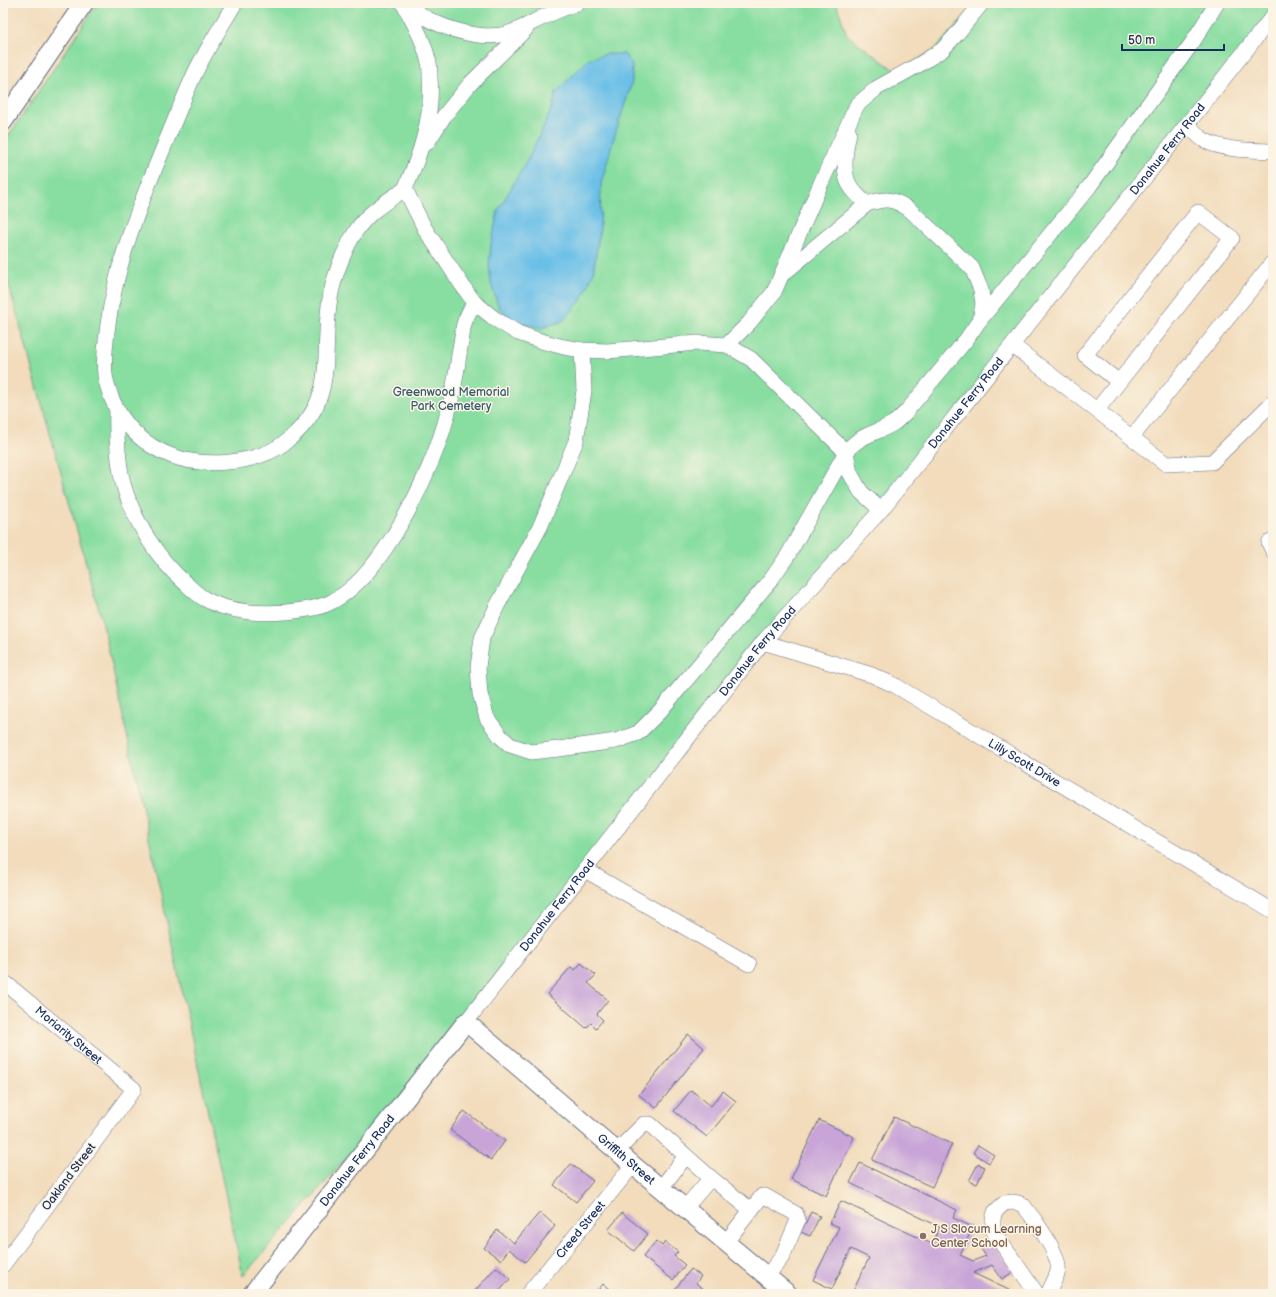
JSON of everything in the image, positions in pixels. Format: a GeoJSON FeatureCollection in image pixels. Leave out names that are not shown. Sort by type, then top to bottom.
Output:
{"type":"FeatureCollection","features":[{"type":"Feature","properties":{"kind":"main road"},"geometry":{"type":"LineString","coordinates":[[3,122],[84,3]]}},
{"type":"Feature","properties":{"kind":"main road","name":"Griffith Street"},"geometry":{"type":"LineString","coordinates":[[466,1022],[788,1294]]}},
{"type":"Feature","properties":{"kind":"main road","name":"Donahue Ferry Road"},"geometry":{"type":"LineString","coordinates":[[252,1294],[466,1022]]}},
{"type":"Feature","properties":{"kind":"street"},"geometry":{"type":"LineString","coordinates":[[236,3],[195,74],[143,197],[119,270],[110,308],[104,359],[105,377],[117,411],[128,427],[141,440],[159,451],[178,458],[196,462],[239,460],[260,455],[281,445],[300,430],[313,412],[322,394],[325,376],[329,302],[343,257],[356,230],[374,210],[405,189],[418,160],[444,116],[470,84],[531,25],[547,15],[577,3]]}},
{"type":"Feature","properties":{"kind":"street"},"geometry":{"type":"LineString","coordinates":[[404,3],[425,17],[443,26],[464,32],[488,35],[506,34],[531,25]]}},
{"type":"Feature","properties":{"kind":"street"},"geometry":{"type":"LineString","coordinates":[[404,3],[414,22],[429,60],[431,103],[427,127],[418,160]]}},
{"type":"Feature","properties":{"kind":"street"},"geometry":{"type":"LineString","coordinates":[[547,15],[558,3]]}},
{"type":"Feature","properties":{"kind":"street"},"geometry":{"type":"LineString","coordinates":[[727,345],[764,306],[774,292],[856,105],[877,88],[942,50],[982,3]]}},
{"type":"Feature","properties":{"kind":"street"},"geometry":{"type":"LineString","coordinates":[[582,350],[584,391],[576,441],[540,527],[497,606],[482,638],[478,667],[480,694],[487,718],[500,736],[510,745],[531,752],[616,741],[638,733],[660,711],[770,581],[788,555],[846,452],[852,444],[862,437],[894,422],[906,412],[966,340],[1089,187],[1192,43],[1217,3]]}},
{"type":"Feature","properties":{"kind":"street","name":"Donahue Ferry Road"},"geometry":{"type":"LineString","coordinates":[[466,1022],[763,642],[881,510],[1273,16]]}},
{"type":"Feature","properties":{"kind":"street"},"geometry":{"type":"LineString","coordinates":[[856,105],[849,130],[846,149],[846,167],[848,183],[857,195],[867,204]]}},
{"type":"Feature","properties":{"kind":"street"},"geometry":{"type":"LineString","coordinates":[[1188,125],[1205,140],[1224,147],[1273,151]]}},
{"type":"Feature","properties":{"kind":"street"},"geometry":{"type":"LineString","coordinates":[[405,189],[429,236],[446,263],[474,302],[495,319],[518,333],[541,341],[582,350],[631,350],[697,343],[727,345],[751,359],[846,452],[850,473],[861,492],[881,510]]}},
{"type":"Feature","properties":{"kind":"street"},"geometry":{"type":"LineString","coordinates":[[781,275],[867,204],[880,199],[891,200],[909,209],[972,268],[981,290],[983,304],[980,321]]}},
{"type":"Feature","properties":{"kind":"street"},"geometry":{"type":"LineString","coordinates":[[1097,410],[1119,382],[1232,238],[1198,212],[1086,355],[1119,382]]}},
{"type":"Feature","properties":{"kind":"street"},"geometry":{"type":"LineString","coordinates":[[1132,438],[1273,262]]}},
{"type":"Feature","properties":{"kind":"street"},"geometry":{"type":"LineString","coordinates":[[117,411],[117,442],[125,492],[150,541],[176,575],[204,599],[223,607],[277,613],[318,608],[333,601],[352,587],[379,557],[403,521],[437,447],[447,416],[465,323],[474,302]]}},
{"type":"Feature","properties":{"kind":"street"},"geometry":{"type":"LineString","coordinates":[[1012,345],[1166,464],[1212,462],[1273,402]]}},
{"type":"Feature","properties":{"kind":"street"},"geometry":{"type":"LineString","coordinates":[[1273,541],[1269,543],[1273,551]]}},
{"type":"Feature","properties":{"kind":"street","name":"Lilly Scott Drive"},"geometry":{"type":"LineString","coordinates":[[763,642],[872,675],[896,686],[1273,911]]}},
{"type":"Feature","properties":{"kind":"street"},"geometry":{"type":"LineString","coordinates":[[585,870],[749,964]]}},
{"type":"Feature","properties":{"kind":"street","name":"Moriarity Street"},"geometry":{"type":"LineString","coordinates":[[3,981],[134,1089]]}},
{"type":"Feature","properties":{"kind":"street","name":"Oakland Street"},"geometry":{"type":"LineString","coordinates":[[3,1265],[134,1089]]}},
{"type":"Feature","properties":{"kind":"street"},"geometry":{"type":"LineString","coordinates":[[617,1151],[644,1124],[650,1124],[711,1178],[751,1210]]}},
{"type":"Feature","properties":{"kind":"street"},"geometry":{"type":"LineString","coordinates":[[661,1188],[686,1156]]}},
{"type":"Feature","properties":{"kind":"street","name":"Creed Street"},"geometry":{"type":"LineString","coordinates":[[528,1294],[633,1164]]}},
{"type":"Feature","properties":{"kind":"street"},"geometry":{"type":"LineString","coordinates":[[685,1208],[711,1178]]}},
{"type":"Feature","properties":{"kind":"street"},"geometry":{"type":"LineString","coordinates":[[726,1242],[762,1196],[765,1196],[796,1214],[798,1220],[782,1257],[767,1276]]}},
{"type":"Feature","properties":{"kind":"street"},"geometry":{"type":"LineString","coordinates":[[1038,1294],[995,1234],[993,1219],[995,1212],[1006,1203],[1018,1203],[1023,1205],[1053,1248],[1058,1262],[1058,1270],[1048,1294]]}},
{"type":"Feature","properties":{"kind":"green space","name":"Greenwood Memorial Park Cemetery"},"geometry":{"type":"Polygon","coordinates":[[[98,3],[836,3],[847,35],[897,72],[934,50],[977,3],[1273,3],[1273,16],[466,1022],[243,1276],[104,628],[3,264],[3,144],[98,3]]]}},
{"type":"Feature","properties":{"kind":"water"},"geometry":{"type":"Polygon","coordinates":[[[606,54],[624,54],[632,64],[632,82],[601,184],[600,228],[593,274],[582,299],[563,321],[541,328],[514,321],[499,308],[491,284],[489,266],[491,244],[498,211],[529,157],[552,108],[556,92],[589,59],[606,54]]]}},
{"type":"Feature","properties":{"kind":"building"},"geometry":{"type":"Polygon","coordinates":[[[581,963],[596,975],[588,983],[608,1000],[597,1014],[603,1020],[596,1028],[591,1023],[586,1028],[547,994],[571,967],[575,970],[581,963]]]}},
{"type":"Feature","properties":{"kind":"building"},"geometry":{"type":"Polygon","coordinates":[[[688,1034],[704,1048],[656,1108],[639,1095],[688,1034]]]}},
{"type":"Feature","properties":{"kind":"building"},"geometry":{"type":"Polygon","coordinates":[[[691,1090],[711,1106],[723,1091],[736,1101],[707,1137],[674,1111],[691,1090]]]}},
{"type":"Feature","properties":{"kind":"building"},"geometry":{"type":"Polygon","coordinates":[[[464,1111],[505,1141],[491,1160],[450,1130],[464,1111]]]}},
{"type":"Feature","properties":{"kind":"building"},"geometry":{"type":"Polygon","coordinates":[[[894,1117],[952,1144],[932,1187],[872,1160],[894,1117]]]}},
{"type":"Feature","properties":{"kind":"building"},"geometry":{"type":"Polygon","coordinates":[[[819,1120],[854,1137],[826,1196],[791,1179],[819,1120]]]}},
{"type":"Feature","properties":{"kind":"building"},"geometry":{"type":"Polygon","coordinates":[[[978,1145],[994,1155],[989,1163],[973,1153],[978,1145]]]}},
{"type":"Feature","properties":{"kind":"building"},"geometry":{"type":"Polygon","coordinates":[[[860,1163],[957,1210],[953,1218],[973,1227],[960,1255],[973,1261],[986,1256],[981,1249],[992,1242],[1013,1272],[1002,1279],[992,1265],[973,1273],[1013,1292],[1012,1294],[866,1294],[854,1289],[869,1258],[851,1249],[832,1289],[813,1280],[839,1227],[830,1223],[841,1201],[932,1244],[940,1227],[850,1183],[860,1163]]]}},
{"type":"Feature","properties":{"kind":"building"},"geometry":{"type":"Polygon","coordinates":[[[571,1164],[593,1181],[576,1202],[554,1185],[571,1164]]]}},
{"type":"Feature","properties":{"kind":"building"},"geometry":{"type":"Polygon","coordinates":[[[978,1164],[985,1167],[977,1184],[969,1181],[978,1164]]]}},
{"type":"Feature","properties":{"kind":"building"},"geometry":{"type":"Polygon","coordinates":[[[540,1212],[555,1226],[525,1262],[509,1249],[501,1260],[484,1248],[497,1230],[514,1243],[540,1212]]]}},
{"type":"Feature","properties":{"kind":"building"},"geometry":{"type":"Polygon","coordinates":[[[811,1212],[820,1216],[810,1236],[801,1232],[811,1212]]]}},
{"type":"Feature","properties":{"kind":"building"},"geometry":{"type":"Polygon","coordinates":[[[622,1213],[648,1234],[634,1251],[608,1230],[622,1213]]]}},
{"type":"Feature","properties":{"kind":"building"},"geometry":{"type":"Polygon","coordinates":[[[656,1241],[662,1246],[665,1242],[678,1252],[674,1256],[685,1265],[673,1280],[643,1257],[656,1241]]]}},
{"type":"Feature","properties":{"kind":"building"},"geometry":{"type":"Polygon","coordinates":[[[496,1267],[510,1279],[497,1294],[472,1294],[496,1267]]]}},
{"type":"Feature","properties":{"kind":"building"},"geometry":{"type":"Polygon","coordinates":[[[691,1269],[701,1276],[696,1283],[706,1291],[704,1294],[671,1294],[691,1269]]]}},
{"type":"Feature","properties":{"kind":"building"},"geometry":{"type":"Polygon","coordinates":[[[603,1284],[615,1294],[595,1294],[603,1284]]]}},
{"type":"Feature","properties":{"kind":"place","name":"J S Slocum Learning Center School"},"geometry":{"type":"Point","coordinates":[923,1236]}}]}
